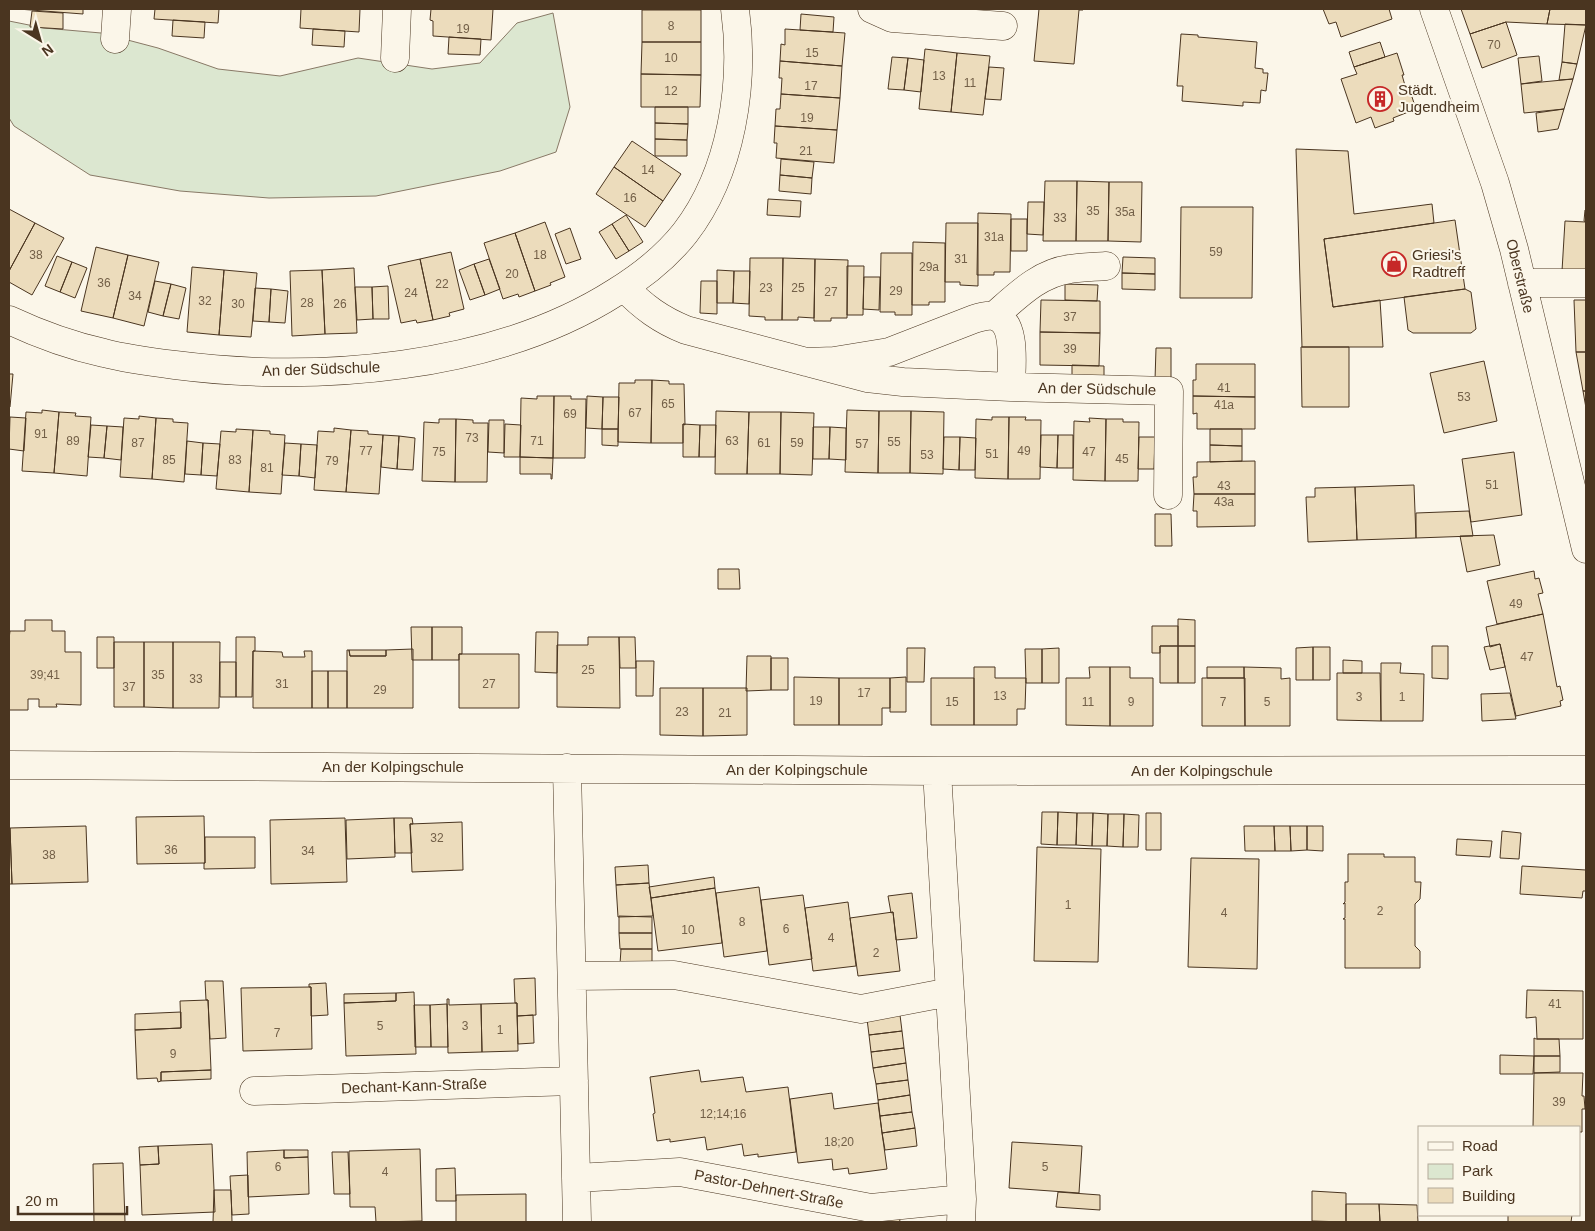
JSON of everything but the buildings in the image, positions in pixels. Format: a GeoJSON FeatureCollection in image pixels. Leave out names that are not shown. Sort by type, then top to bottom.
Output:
{"type":"FeatureCollection","features":[{"type":"Feature","properties":{"kind":"street"},"geometry":{"type":"LineString","coordinates":[[115,39],[117,9]]}},
{"type":"Feature","properties":{"kind":"street"},"geometry":{"type":"LineString","coordinates":[[395,58],[397,9]]}},
{"type":"Feature","properties":{"kind":"street"},"geometry":{"type":"LineString","coordinates":[[872,9],[892,18],[1003,26]]}},
{"type":"Feature","properties":{"kind":"street","name":"Oberstraße"},"geometry":{"type":"LineString","coordinates":[[1434,9],[1495,183],[1514,249],[1586,549]]}},
{"type":"Feature","properties":{"kind":"street","name":"An der Südschule"},"geometry":{"type":"LineString","coordinates":[[9,320],[75,345],[129,358],[233,370],[323,371],[412,363],[496,344],[561,321],[598,303],[624,287],[659,261],[685,233],[706,200],[716,179],[728,140],[733,111],[739,10]]}},
{"type":"Feature","properties":{"kind":"street"},"geometry":{"type":"LineString","coordinates":[[1011,387],[1010,334],[1003,322],[994,316],[1027,287],[1048,276],[1070,269],[1106,266]]}},
{"type":"Feature","properties":{"kind":"street"},"geometry":{"type":"LineString","coordinates":[[1522,283],[1586,283]]}},
{"type":"Feature","properties":{"kind":"street","name":"An der Südschule"},"geometry":{"type":"LineString","coordinates":[[624,287],[648,310],[686,330],[878,380],[1011,387],[1168,391],[1168,495]]}},
{"type":"Feature","properties":{"kind":"street","name":"An der Südschule"},"geometry":{"type":"LineString","coordinates":[[806,362],[834,361],[889,352],[974,319],[994,316]]}},
{"type":"Feature","properties":{"kind":"street","name":"An der Kolpingschule"},"geometry":{"type":"LineString","coordinates":[[9,765],[938,771],[1586,770]]}},
{"type":"Feature","properties":{"kind":"street"},"geometry":{"type":"LineString","coordinates":[[567,768],[577,1222]]}},
{"type":"Feature","properties":{"kind":"street","name":"Pastor-Dehnert-Straße"},"geometry":{"type":"LineString","coordinates":[[576,1178],[680,1172],[871,1208],[961,1210],[938,771]]}},
{"type":"Feature","properties":{"kind":"street"},"geometry":{"type":"LineString","coordinates":[[572,976],[674,975],[861,1009],[950,992]]}},
{"type":"Feature","properties":{"kind":"street","name":"Dechant-Kann-Straße"},"geometry":{"type":"LineString","coordinates":[[254,1091],[574,1081]]}},
{"type":"Feature","properties":{"kind":"green space"},"geometry":{"type":"Polygon","coordinates":[[[553,13],[570,107],[556,152],[500,171],[376,196],[269,198],[180,191],[90,175],[14,126],[9,118],[9,21],[44,28],[101,33],[158,48],[218,69],[280,76],[358,58],[432,69],[480,63],[517,23],[553,13]]]}},
{"type":"Feature","properties":{"kind":"place","name":"Städt. Jugendheim"},"geometry":{"type":"Point","coordinates":[1380,99]}},
{"type":"Feature","properties":{"kind":"place","name":"Griesi's Radtreff"},"geometry":{"type":"Point","coordinates":[1394,264]}}]}
